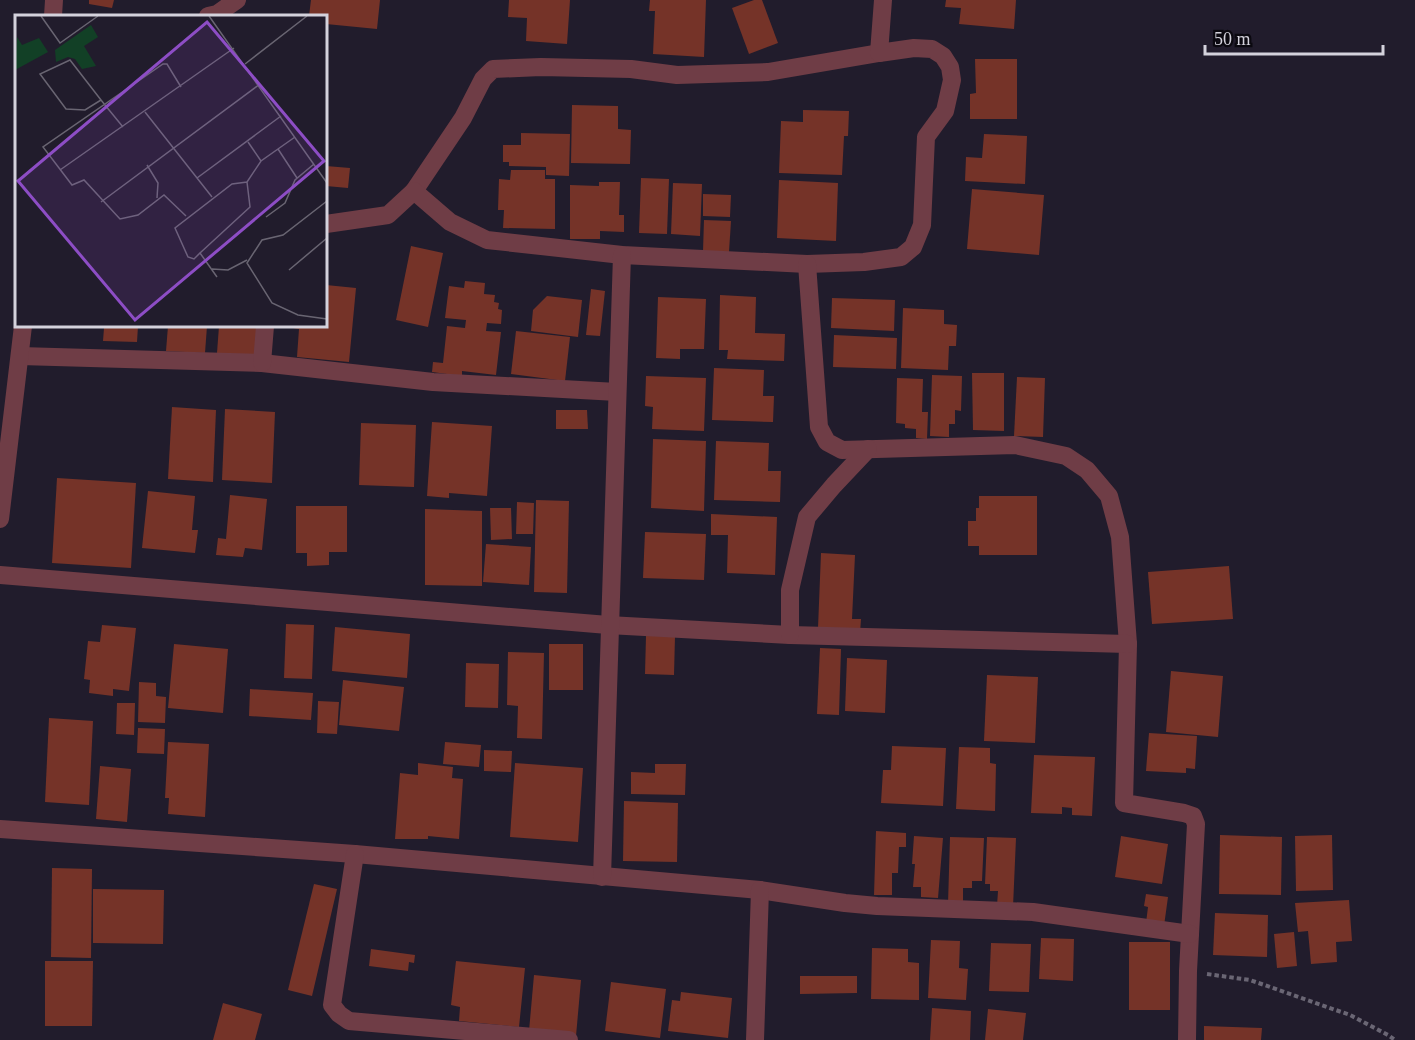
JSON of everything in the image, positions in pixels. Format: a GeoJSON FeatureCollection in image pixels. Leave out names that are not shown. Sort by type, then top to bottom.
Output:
{"type":"FeatureCollection","features":[{"type":"Feature","properties":{"kind":"street"},"geometry":{"type":"LineString","coordinates":[[53,15],[54,0]]}},
{"type":"Feature","properties":{"kind":"street"},"geometry":{"type":"LineString","coordinates":[[213,15],[218,14],[237,0]]}},
{"type":"Feature","properties":{"kind":"street"},"geometry":{"type":"LineString","coordinates":[[879,52],[883,0]]}},
{"type":"Feature","properties":{"kind":"street"},"geometry":{"type":"LineString","coordinates":[[327,224],[388,215],[414,191],[464,118],[483,79],[493,69],[541,67],[631,69],[677,75],[768,72],[914,48],[932,49],[943,56],[950,67],[952,80],[945,111],[926,137],[922,225],[913,247],[901,257],[864,262],[807,264],[622,255],[487,240],[450,222],[414,191]]}},
{"type":"Feature","properties":{"kind":"street"},"geometry":{"type":"LineString","coordinates":[[602,877],[608,625],[612,598],[622,255]]}},
{"type":"Feature","properties":{"kind":"street"},"geometry":{"type":"LineString","coordinates":[[807,264],[819,427],[827,442],[842,450],[1015,445],[1066,456],[1086,470],[1109,496],[1120,537],[1128,644],[1124,803],[1192,816],[1196,824],[1188,971],[1187,1040]]}},
{"type":"Feature","properties":{"kind":"street"},"geometry":{"type":"LineString","coordinates":[[0,519],[23,327]]}},
{"type":"Feature","properties":{"kind":"street"},"geometry":{"type":"LineString","coordinates":[[262,363],[265,327]]}},
{"type":"Feature","properties":{"kind":"street"},"geometry":{"type":"LineString","coordinates":[[20,356],[262,363],[433,382],[617,392]]}},
{"type":"Feature","properties":{"kind":"street"},"geometry":{"type":"LineString","coordinates":[[790,635],[790,590],[807,516],[868,449]]}},
{"type":"Feature","properties":{"kind":"street"},"geometry":{"type":"LineString","coordinates":[[0,575],[608,625],[790,635],[1128,644]]}},
{"type":"Feature","properties":{"kind":"street"},"geometry":{"type":"LineString","coordinates":[[0,830],[355,854],[760,890],[877,906],[1033,912],[1190,934]]}},
{"type":"Feature","properties":{"kind":"street"},"geometry":{"type":"LineString","coordinates":[[355,854],[332,1005],[339,1014],[349,1020],[568,1040]]}},
{"type":"Feature","properties":{"kind":"street"},"geometry":{"type":"LineString","coordinates":[[755,1040],[760,890]]}},
{"type":"Feature","properties":{"kind":"path"},"geometry":{"type":"LineString","coordinates":[[1188,971],[1250,980],[1350,1015],[1395,1040]]}},
{"type":"Feature","properties":{"kind":"building"},"geometry":{"type":"Polygon","coordinates":[[[89,0],[114,0],[112,8],[89,4],[89,0]]]}},
{"type":"Feature","properties":{"kind":"building"},"geometry":{"type":"Polygon","coordinates":[[[311,0],[380,0],[377,29],[327,24],[327,15],[309,15],[311,0]]]}},
{"type":"Feature","properties":{"kind":"building"},"geometry":{"type":"Polygon","coordinates":[[[509,0],[570,0],[567,44],[526,41],[527,18],[508,17],[509,0]]]}},
{"type":"Feature","properties":{"kind":"building"},"geometry":{"type":"Polygon","coordinates":[[[650,0],[706,0],[704,57],[653,54],[655,11],[649,11],[650,0]]]}},
{"type":"Feature","properties":{"kind":"building"},"geometry":{"type":"Polygon","coordinates":[[[754,0],[762,0],[778,43],[749,54],[732,8],[754,0]]]}},
{"type":"Feature","properties":{"kind":"building"},"geometry":{"type":"Polygon","coordinates":[[[946,0],[1016,0],[1014,29],[959,24],[961,8],[945,7],[946,0]]]}},
{"type":"Feature","properties":{"kind":"building"},"geometry":{"type":"Polygon","coordinates":[[[975,59],[1017,59],[1017,119],[970,119],[970,94],[976,93],[975,59]]]}},
{"type":"Feature","properties":{"kind":"building"},"geometry":{"type":"Polygon","coordinates":[[[572,105],[618,106],[618,129],[631,130],[630,164],[571,163],[572,105]]]}},
{"type":"Feature","properties":{"kind":"building"},"geometry":{"type":"Polygon","coordinates":[[[803,110],[849,111],[848,136],[844,136],[842,175],[779,173],[781,121],[803,122],[803,110]]]}},
{"type":"Feature","properties":{"kind":"building"},"geometry":{"type":"Polygon","coordinates":[[[521,133],[570,134],[569,176],[546,175],[546,167],[509,166],[509,162],[503,162],[503,145],[521,145],[521,133]]]}},
{"type":"Feature","properties":{"kind":"building"},"geometry":{"type":"Polygon","coordinates":[[[984,134],[1027,136],[1025,184],[965,181],[966,157],[982,158],[984,134]]]}},
{"type":"Feature","properties":{"kind":"building"},"geometry":{"type":"Polygon","coordinates":[[[327,166],[350,168],[348,188],[327,186],[327,166]]]}},
{"type":"Feature","properties":{"kind":"building"},"geometry":{"type":"Polygon","coordinates":[[[511,170],[545,170],[545,179],[555,179],[555,229],[503,228],[504,210],[498,210],[499,179],[510,180],[511,170]]]}},
{"type":"Feature","properties":{"kind":"building"},"geometry":{"type":"Polygon","coordinates":[[[641,178],[669,179],[667,234],[639,233],[641,178]]]}},
{"type":"Feature","properties":{"kind":"building"},"geometry":{"type":"Polygon","coordinates":[[[779,180],[838,183],[836,241],[777,238],[779,180]]]}},
{"type":"Feature","properties":{"kind":"building"},"geometry":{"type":"Polygon","coordinates":[[[599,182],[620,182],[619,215],[624,215],[624,232],[600,231],[600,239],[570,239],[570,185],[599,186],[599,182]]]}},
{"type":"Feature","properties":{"kind":"building"},"geometry":{"type":"Polygon","coordinates":[[[673,183],[702,184],[700,236],[671,234],[673,183]]]}},
{"type":"Feature","properties":{"kind":"building"},"geometry":{"type":"Polygon","coordinates":[[[972,189],[1044,195],[1039,255],[967,249],[972,189]]]}},
{"type":"Feature","properties":{"kind":"building"},"geometry":{"type":"Polygon","coordinates":[[[703,194],[731,195],[730,217],[703,216],[703,194]]]}},
{"type":"Feature","properties":{"kind":"building"},"geometry":{"type":"Polygon","coordinates":[[[704,220],[731,221],[729,252],[703,251],[704,220]]]}},
{"type":"Feature","properties":{"kind":"building"},"geometry":{"type":"Polygon","coordinates":[[[411,246],[443,253],[428,327],[396,320],[411,246]]]}},
{"type":"Feature","properties":{"kind":"building"},"geometry":{"type":"Polygon","coordinates":[[[465,281],[485,283],[484,294],[495,295],[494,302],[499,303],[498,309],[502,310],[501,324],[487,323],[486,331],[501,332],[496,375],[462,371],[462,376],[432,372],[433,362],[443,363],[447,326],[465,328],[466,320],[445,318],[449,286],[464,288],[465,281]]]}},
{"type":"Feature","properties":{"kind":"building"},"geometry":{"type":"Polygon","coordinates":[[[327,285],[356,288],[349,362],[297,357],[299,329],[293,328],[327,327],[327,285]]]}},
{"type":"Feature","properties":{"kind":"building"},"geometry":{"type":"Polygon","coordinates":[[[591,289],[605,291],[600,336],[586,335],[591,289]]]}},
{"type":"Feature","properties":{"kind":"building"},"geometry":{"type":"Polygon","coordinates":[[[720,295],[756,297],[755,333],[785,334],[784,361],[727,359],[728,350],[719,350],[720,295]]]}},
{"type":"Feature","properties":{"kind":"building"},"geometry":{"type":"Polygon","coordinates":[[[547,296],[582,300],[578,337],[531,331],[533,310],[547,296]]]}},
{"type":"Feature","properties":{"kind":"building"},"geometry":{"type":"Polygon","coordinates":[[[658,297],[706,299],[704,349],[680,349],[680,359],[656,358],[658,297]]]}},
{"type":"Feature","properties":{"kind":"building"},"geometry":{"type":"Polygon","coordinates":[[[832,298],[895,300],[894,331],[831,328],[832,298]]]}},
{"type":"Feature","properties":{"kind":"building"},"geometry":{"type":"Polygon","coordinates":[[[903,308],[944,310],[944,324],[957,325],[956,346],[949,346],[948,370],[901,368],[903,308]]]}},
{"type":"Feature","properties":{"kind":"building"},"geometry":{"type":"Polygon","coordinates":[[[138,327],[137,342],[103,341],[104,328],[95,328],[138,327]]]}},
{"type":"Feature","properties":{"kind":"building"},"geometry":{"type":"Polygon","coordinates":[[[168,327],[207,327],[205,353],[166,351],[168,327]]]}},
{"type":"Feature","properties":{"kind":"building"},"geometry":{"type":"Polygon","coordinates":[[[219,327],[259,327],[256,357],[217,353],[219,327]]]}},
{"type":"Feature","properties":{"kind":"building"},"geometry":{"type":"Polygon","coordinates":[[[516,331],[570,337],[565,381],[511,374],[516,331]]]}},
{"type":"Feature","properties":{"kind":"building"},"geometry":{"type":"Polygon","coordinates":[[[834,335],[897,338],[896,369],[833,367],[834,335]]]}},
{"type":"Feature","properties":{"kind":"building"},"geometry":{"type":"Polygon","coordinates":[[[714,368],[764,370],[763,396],[774,396],[773,422],[712,420],[714,368]]]}},
{"type":"Feature","properties":{"kind":"building"},"geometry":{"type":"Polygon","coordinates":[[[972,373],[1004,373],[1004,431],[973,430],[972,373]]]}},
{"type":"Feature","properties":{"kind":"building"},"geometry":{"type":"Polygon","coordinates":[[[932,375],[962,376],[961,411],[955,410],[955,424],[949,424],[949,437],[930,436],[932,375]]]}},
{"type":"Feature","properties":{"kind":"building"},"geometry":{"type":"Polygon","coordinates":[[[646,376],[706,378],[704,431],[652,429],[653,407],[645,406],[646,376]]]}},
{"type":"Feature","properties":{"kind":"building"},"geometry":{"type":"Polygon","coordinates":[[[1017,377],[1045,378],[1043,437],[1014,436],[1017,377]]]}},
{"type":"Feature","properties":{"kind":"building"},"geometry":{"type":"Polygon","coordinates":[[[897,378],[923,379],[922,412],[928,412],[927,439],[916,438],[916,429],[905,428],[905,424],[896,423],[897,378]]]}},
{"type":"Feature","properties":{"kind":"building"},"geometry":{"type":"Polygon","coordinates":[[[172,407],[216,410],[213,482],[168,479],[172,407]]]}},
{"type":"Feature","properties":{"kind":"building"},"geometry":{"type":"Polygon","coordinates":[[[225,409],[275,412],[272,483],[222,480],[225,409]]]}},
{"type":"Feature","properties":{"kind":"building"},"geometry":{"type":"Polygon","coordinates":[[[556,410],[587,410],[588,429],[556,429],[556,410]]]}},
{"type":"Feature","properties":{"kind":"building"},"geometry":{"type":"Polygon","coordinates":[[[432,422],[492,426],[487,496],[449,493],[449,498],[427,496],[432,422]]]}},
{"type":"Feature","properties":{"kind":"building"},"geometry":{"type":"Polygon","coordinates":[[[361,423],[416,425],[414,487],[359,485],[361,423]]]}},
{"type":"Feature","properties":{"kind":"building"},"geometry":{"type":"Polygon","coordinates":[[[653,439],[706,441],[704,511],[651,508],[653,439]]]}},
{"type":"Feature","properties":{"kind":"building"},"geometry":{"type":"Polygon","coordinates":[[[716,441],[769,443],[768,471],[781,471],[780,502],[714,500],[716,441]]]}},
{"type":"Feature","properties":{"kind":"building"},"geometry":{"type":"Polygon","coordinates":[[[57,478],[136,483],[131,568],[52,563],[57,478]]]}},
{"type":"Feature","properties":{"kind":"building"},"geometry":{"type":"Polygon","coordinates":[[[148,491],[195,496],[192,530],[198,530],[195,553],[142,548],[148,491]]]}},
{"type":"Feature","properties":{"kind":"building"},"geometry":{"type":"Polygon","coordinates":[[[230,495],[267,499],[262,550],[245,548],[243,557],[216,555],[218,538],[226,539],[230,495]]]}},
{"type":"Feature","properties":{"kind":"building"},"geometry":{"type":"Polygon","coordinates":[[[979,496],[1037,496],[1037,555],[979,555],[979,546],[968,546],[968,521],[976,521],[979,496]]]}},
{"type":"Feature","properties":{"kind":"building"},"geometry":{"type":"Polygon","coordinates":[[[536,500],[569,501],[567,593],[534,592],[536,500]]]}},
{"type":"Feature","properties":{"kind":"building"},"geometry":{"type":"Polygon","coordinates":[[[517,502],[534,503],[533,534],[516,534],[517,502]]]}},
{"type":"Feature","properties":{"kind":"building"},"geometry":{"type":"Polygon","coordinates":[[[296,506],[347,506],[347,552],[329,552],[329,565],[307,566],[307,553],[296,553],[296,506]]]}},
{"type":"Feature","properties":{"kind":"building"},"geometry":{"type":"Polygon","coordinates":[[[490,508],[511,508],[512,539],[491,540],[490,508]]]}},
{"type":"Feature","properties":{"kind":"building"},"geometry":{"type":"Polygon","coordinates":[[[425,509],[482,511],[482,586],[425,585],[425,509]]]}},
{"type":"Feature","properties":{"kind":"building"},"geometry":{"type":"Polygon","coordinates":[[[711,514],[777,517],[775,575],[727,573],[728,535],[711,535],[711,514]]]}},
{"type":"Feature","properties":{"kind":"building"},"geometry":{"type":"Polygon","coordinates":[[[645,532],[706,534],[704,580],[643,578],[645,532]]]}},
{"type":"Feature","properties":{"kind":"building"},"geometry":{"type":"Polygon","coordinates":[[[486,544],[531,547],[529,585],[483,582],[486,544]]]}},
{"type":"Feature","properties":{"kind":"building"},"geometry":{"type":"Polygon","coordinates":[[[821,553],[855,555],[852,619],[861,619],[860,633],[818,628],[821,553]]]}},
{"type":"Feature","properties":{"kind":"building"},"geometry":{"type":"Polygon","coordinates":[[[1229,566],[1233,619],[1152,624],[1148,572],[1229,566]]]}},
{"type":"Feature","properties":{"kind":"building"},"geometry":{"type":"Polygon","coordinates":[[[286,624],[314,625],[312,679],[284,678],[286,624]]]}},
{"type":"Feature","properties":{"kind":"building"},"geometry":{"type":"Polygon","coordinates":[[[102,625],[136,628],[129,691],[113,689],[113,696],[89,693],[90,680],[84,679],[88,641],[100,642],[102,625]]]}},
{"type":"Feature","properties":{"kind":"building"},"geometry":{"type":"Polygon","coordinates":[[[335,627],[410,634],[407,678],[332,671],[335,627]]]}},
{"type":"Feature","properties":{"kind":"building"},"geometry":{"type":"Polygon","coordinates":[[[646,636],[675,636],[674,675],[645,674],[646,636]]]}},
{"type":"Feature","properties":{"kind":"building"},"geometry":{"type":"Polygon","coordinates":[[[174,644],[228,649],[223,713],[168,708],[174,644]]]}},
{"type":"Feature","properties":{"kind":"building"},"geometry":{"type":"Polygon","coordinates":[[[549,644],[583,644],[583,690],[549,690],[549,644]]]}},
{"type":"Feature","properties":{"kind":"building"},"geometry":{"type":"Polygon","coordinates":[[[820,648],[841,649],[839,715],[817,714],[820,648]]]}},
{"type":"Feature","properties":{"kind":"building"},"geometry":{"type":"Polygon","coordinates":[[[508,652],[544,653],[542,739],[517,738],[518,706],[507,705],[508,652]]]}},
{"type":"Feature","properties":{"kind":"building"},"geometry":{"type":"Polygon","coordinates":[[[847,658],[887,660],[885,713],[845,711],[847,658]]]}},
{"type":"Feature","properties":{"kind":"building"},"geometry":{"type":"Polygon","coordinates":[[[466,663],[499,664],[498,708],[465,707],[466,663]]]}},
{"type":"Feature","properties":{"kind":"building"},"geometry":{"type":"Polygon","coordinates":[[[1171,671],[1223,676],[1218,737],[1166,732],[1171,671]]]}},
{"type":"Feature","properties":{"kind":"building"},"geometry":{"type":"Polygon","coordinates":[[[987,675],[1038,677],[1035,743],[984,741],[987,675]]]}},
{"type":"Feature","properties":{"kind":"building"},"geometry":{"type":"Polygon","coordinates":[[[343,680],[404,687],[399,731],[339,725],[343,680]]]}},
{"type":"Feature","properties":{"kind":"building"},"geometry":{"type":"Polygon","coordinates":[[[139,682],[156,683],[156,696],[166,697],[165,723],[138,722],[139,682]]]}},
{"type":"Feature","properties":{"kind":"building"},"geometry":{"type":"Polygon","coordinates":[[[250,689],[313,693],[311,720],[249,716],[250,689]]]}},
{"type":"Feature","properties":{"kind":"building"},"geometry":{"type":"Polygon","coordinates":[[[318,701],[339,702],[337,734],[317,733],[318,701]]]}},
{"type":"Feature","properties":{"kind":"building"},"geometry":{"type":"Polygon","coordinates":[[[117,703],[135,703],[134,735],[116,734],[117,703]]]}},
{"type":"Feature","properties":{"kind":"building"},"geometry":{"type":"Polygon","coordinates":[[[49,718],[93,721],[89,805],[45,802],[49,718]]]}},
{"type":"Feature","properties":{"kind":"building"},"geometry":{"type":"Polygon","coordinates":[[[138,728],[165,729],[164,754],[137,753],[138,728]]]}},
{"type":"Feature","properties":{"kind":"building"},"geometry":{"type":"Polygon","coordinates":[[[1149,733],[1197,736],[1195,769],[1186,768],[1186,773],[1146,771],[1149,733]]]}},
{"type":"Feature","properties":{"kind":"building"},"geometry":{"type":"Polygon","coordinates":[[[168,742],[209,744],[205,817],[168,814],[169,798],[165,798],[168,742]]]}},
{"type":"Feature","properties":{"kind":"building"},"geometry":{"type":"Polygon","coordinates":[[[445,742],[481,745],[479,767],[443,764],[445,742]]]}},
{"type":"Feature","properties":{"kind":"building"},"geometry":{"type":"Polygon","coordinates":[[[892,746],[946,748],[943,806],[881,803],[883,770],[891,770],[892,746]]]}},
{"type":"Feature","properties":{"kind":"building"},"geometry":{"type":"Polygon","coordinates":[[[959,747],[990,748],[990,763],[996,764],[995,811],[956,809],[959,747]]]}},
{"type":"Feature","properties":{"kind":"building"},"geometry":{"type":"Polygon","coordinates":[[[484,750],[512,751],[511,772],[484,771],[484,750]]]}},
{"type":"Feature","properties":{"kind":"building"},"geometry":{"type":"Polygon","coordinates":[[[1034,755],[1095,757],[1092,816],[1072,815],[1072,808],[1062,807],[1062,814],[1031,813],[1034,755]]]}},
{"type":"Feature","properties":{"kind":"building"},"geometry":{"type":"Polygon","coordinates":[[[418,763],[453,767],[452,778],[463,779],[459,839],[428,836],[428,839],[395,839],[400,773],[418,775],[418,763]]]}},
{"type":"Feature","properties":{"kind":"building"},"geometry":{"type":"Polygon","coordinates":[[[515,763],[583,768],[578,842],[510,837],[515,763]]]}},
{"type":"Feature","properties":{"kind":"building"},"geometry":{"type":"Polygon","coordinates":[[[655,764],[686,764],[685,795],[631,794],[631,772],[655,773],[655,764]]]}},
{"type":"Feature","properties":{"kind":"building"},"geometry":{"type":"Polygon","coordinates":[[[100,766],[131,769],[127,822],[96,819],[100,766]]]}},
{"type":"Feature","properties":{"kind":"building"},"geometry":{"type":"Polygon","coordinates":[[[624,801],[678,803],[677,862],[623,861],[624,801]]]}},
{"type":"Feature","properties":{"kind":"building"},"geometry":{"type":"Polygon","coordinates":[[[876,831],[906,833],[906,847],[899,847],[898,873],[892,873],[892,895],[874,895],[876,831]]]}},
{"type":"Feature","properties":{"kind":"building"},"geometry":{"type":"Polygon","coordinates":[[[1220,835],[1282,837],[1281,895],[1219,894],[1220,835]]]}},
{"type":"Feature","properties":{"kind":"building"},"geometry":{"type":"Polygon","coordinates":[[[1332,835],[1333,890],[1296,891],[1295,836],[1332,835]]]}},
{"type":"Feature","properties":{"kind":"building"},"geometry":{"type":"Polygon","coordinates":[[[914,836],[943,838],[938,898],[921,897],[921,887],[913,887],[914,836]]]}},
{"type":"Feature","properties":{"kind":"building"},"geometry":{"type":"Polygon","coordinates":[[[1121,836],[1168,844],[1162,884],[1115,877],[1121,836]]]}},
{"type":"Feature","properties":{"kind":"building"},"geometry":{"type":"Polygon","coordinates":[[[950,837],[984,838],[982,881],[972,881],[972,888],[963,888],[963,905],[948,904],[950,837]]]}},
{"type":"Feature","properties":{"kind":"building"},"geometry":{"type":"Polygon","coordinates":[[[987,837],[1016,838],[1013,907],[997,906],[998,891],[990,891],[990,884],[985,884],[987,837]]]}},
{"type":"Feature","properties":{"kind":"building"},"geometry":{"type":"Polygon","coordinates":[[[52,868],[92,869],[91,958],[51,957],[52,868]]]}},
{"type":"Feature","properties":{"kind":"building"},"geometry":{"type":"Polygon","coordinates":[[[314,884],[337,889],[312,996],[288,990],[314,884]]]}},
{"type":"Feature","properties":{"kind":"building"},"geometry":{"type":"Polygon","coordinates":[[[93,889],[164,890],[163,944],[93,943],[93,889]]]}},
{"type":"Feature","properties":{"kind":"building"},"geometry":{"type":"Polygon","coordinates":[[[1146,894],[1168,897],[1164,926],[1146,923],[1148,907],[1144,906],[1146,894]]]}},
{"type":"Feature","properties":{"kind":"building"},"geometry":{"type":"Polygon","coordinates":[[[1349,900],[1352,941],[1336,942],[1337,962],[1311,964],[1308,931],[1298,932],[1295,903],[1349,900]]]}},
{"type":"Feature","properties":{"kind":"building"},"geometry":{"type":"Polygon","coordinates":[[[1215,913],[1268,915],[1267,957],[1213,955],[1215,913]]]}},
{"type":"Feature","properties":{"kind":"building"},"geometry":{"type":"Polygon","coordinates":[[[1294,932],[1297,966],[1277,968],[1274,934],[1294,932]]]}},
{"type":"Feature","properties":{"kind":"building"},"geometry":{"type":"Polygon","coordinates":[[[1041,938],[1074,939],[1073,981],[1039,979],[1041,938]]]}},
{"type":"Feature","properties":{"kind":"building"},"geometry":{"type":"Polygon","coordinates":[[[931,940],[960,941],[959,968],[968,969],[966,1000],[928,998],[931,940]]]}},
{"type":"Feature","properties":{"kind":"building"},"geometry":{"type":"Polygon","coordinates":[[[1129,942],[1170,942],[1170,1010],[1129,1010],[1129,942]]]}},
{"type":"Feature","properties":{"kind":"building"},"geometry":{"type":"Polygon","coordinates":[[[991,943],[1031,944],[1029,992],[989,991],[991,943]]]}},
{"type":"Feature","properties":{"kind":"building"},"geometry":{"type":"Polygon","coordinates":[[[872,948],[908,949],[908,962],[919,963],[919,1000],[871,999],[872,948]]]}},
{"type":"Feature","properties":{"kind":"building"},"geometry":{"type":"Polygon","coordinates":[[[371,949],[415,955],[414,963],[409,962],[408,971],[369,966],[371,949]]]}},
{"type":"Feature","properties":{"kind":"building"},"geometry":{"type":"Polygon","coordinates":[[[45,961],[93,961],[92,1026],[45,1026],[45,961]]]}},
{"type":"Feature","properties":{"kind":"building"},"geometry":{"type":"Polygon","coordinates":[[[456,961],[525,968],[519,1027],[459,1021],[460,1007],[451,1005],[456,961]]]}},
{"type":"Feature","properties":{"kind":"building"},"geometry":{"type":"Polygon","coordinates":[[[534,975],[581,980],[576,1036],[529,1031],[534,975]]]}},
{"type":"Feature","properties":{"kind":"building"},"geometry":{"type":"Polygon","coordinates":[[[800,976],[857,976],[857,993],[800,994],[800,976]]]}},
{"type":"Feature","properties":{"kind":"building"},"geometry":{"type":"Polygon","coordinates":[[[611,982],[666,989],[660,1038],[605,1031],[611,982]]]}},
{"type":"Feature","properties":{"kind":"building"},"geometry":{"type":"Polygon","coordinates":[[[681,992],[732,998],[728,1038],[668,1031],[672,1000],[680,1001],[681,992]]]}},
{"type":"Feature","properties":{"kind":"building"},"geometry":{"type":"Polygon","coordinates":[[[223,1003],[262,1014],[255,1040],[213,1040],[223,1003]]]}},
{"type":"Feature","properties":{"kind":"building"},"geometry":{"type":"Polygon","coordinates":[[[932,1008],[971,1011],[970,1040],[930,1040],[932,1008]]]}},
{"type":"Feature","properties":{"kind":"building"},"geometry":{"type":"Polygon","coordinates":[[[988,1009],[1026,1013],[1023,1040],[985,1040],[988,1009]]]}},
{"type":"Feature","properties":{"kind":"building"},"geometry":{"type":"Polygon","coordinates":[[[1204,1026],[1262,1028],[1261,1040],[1204,1040],[1204,1026]]]}}]}
